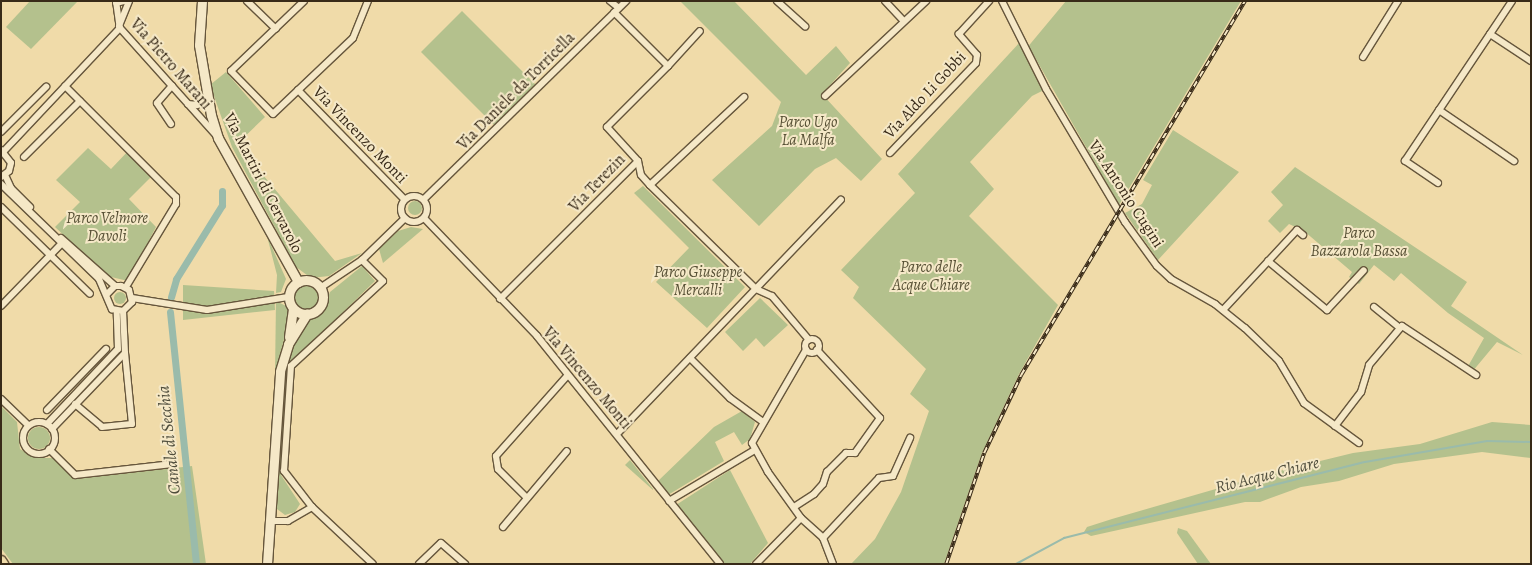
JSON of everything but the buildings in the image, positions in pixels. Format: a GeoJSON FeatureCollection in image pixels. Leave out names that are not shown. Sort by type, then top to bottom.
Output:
{"type":"FeatureCollection","features":[{"type":"Feature","properties":{"kind":"main road","name":"Via Martiri di Cervarolo"},"geometry":{"type":"LineString","coordinates":[[202,1],[199,45],[206,96],[218,138],[298,282]]}},
{"type":"Feature","properties":{"kind":"main road"},"geometry":{"type":"LineString","coordinates":[[267,564],[273,521],[277,399],[288,344],[293,309],[288,297],[298,282],[307,280],[320,288],[322,302],[316,311],[307,314],[293,309]]}},
{"type":"Feature","properties":{"kind":"main road"},"geometry":{"type":"LineString","coordinates":[[288,344],[307,314]]}},
{"type":"Feature","properties":{"kind":"street"},"geometry":{"type":"LineString","coordinates":[[116,2],[124,1]]}},
{"type":"Feature","properties":{"kind":"street"},"geometry":{"type":"LineString","coordinates":[[126,287],[114,286],[63,243],[11,188],[3,176],[11,163],[3,150],[119,27],[128,1]]}},
{"type":"Feature","properties":{"kind":"street"},"geometry":{"type":"LineString","coordinates":[[247,1],[276,29],[304,1]]}},
{"type":"Feature","properties":{"kind":"street"},"geometry":{"type":"LineString","coordinates":[[298,90],[353,38],[368,1]]}},
{"type":"Feature","properties":{"kind":"street"},"geometry":{"type":"LineString","coordinates":[[610,1],[668,66]]}},
{"type":"Feature","properties":{"kind":"street","name":"Via Daniele da Torricella"},"geometry":{"type":"LineString","coordinates":[[424,200],[626,1]]}},
{"type":"Feature","properties":{"kind":"street"},"geometry":{"type":"LineString","coordinates":[[777,1],[805,26]]}},
{"type":"Feature","properties":{"kind":"street"},"geometry":{"type":"LineString","coordinates":[[885,1],[903,20]]}},
{"type":"Feature","properties":{"kind":"street"},"geometry":{"type":"LineString","coordinates":[[825,96],[903,20],[926,1]]}},
{"type":"Feature","properties":{"kind":"street","name":"Via Aldo Li Gobbi"},"geometry":{"type":"LineString","coordinates":[[890,153],[976,63],[977,55],[959,35],[989,1]]}},
{"type":"Feature","properties":{"kind":"street","name":"Via Antonio Cugini"},"geometry":{"type":"LineString","coordinates":[[1002,1],[1046,89],[1138,240],[1171,279],[1223,310],[1279,361],[1304,403],[1359,444]]}},
{"type":"Feature","properties":{"kind":"street"},"geometry":{"type":"LineString","coordinates":[[1363,58],[1398,1]]}},
{"type":"Feature","properties":{"kind":"street"},"geometry":{"type":"LineString","coordinates":[[1438,183],[1405,161],[1512,1]]}},
{"type":"Feature","properties":{"kind":"street","name":"Via Pietro Marani"},"geometry":{"type":"LineString","coordinates":[[116,2],[119,27],[218,138]]}},
{"type":"Feature","properties":{"kind":"street","name":"Via Vincenzo Monti"},"geometry":{"type":"LineString","coordinates":[[276,29],[233,67],[231,71],[273,114],[298,90],[405,200]]}},
{"type":"Feature","properties":{"kind":"street","name":"Via Terezin"},"geometry":{"type":"LineString","coordinates":[[500,299],[638,161],[607,127],[668,66],[700,31]]}},
{"type":"Feature","properties":{"kind":"street"},"geometry":{"type":"LineString","coordinates":[[1490,34],[1531,61]]}},
{"type":"Feature","properties":{"kind":"street"},"geometry":{"type":"LineString","coordinates":[[65,86],[155,173],[176,197],[176,204],[126,287]]}},
{"type":"Feature","properties":{"kind":"street"},"geometry":{"type":"LineString","coordinates":[[171,124],[157,103],[172,86]]}},
{"type":"Feature","properties":{"kind":"street"},"geometry":{"type":"LineString","coordinates":[[1,132],[46,87]]}},
{"type":"Feature","properties":{"kind":"street"},"geometry":{"type":"LineString","coordinates":[[188,104],[197,105],[206,96]]}},
{"type":"Feature","properties":{"kind":"street"},"geometry":{"type":"LineString","coordinates":[[650,185],[744,96]]}},
{"type":"Feature","properties":{"kind":"street"},"geometry":{"type":"LineString","coordinates":[[24,157],[80,100]]}},
{"type":"Feature","properties":{"kind":"street"},"geometry":{"type":"LineString","coordinates":[[1439,110],[1514,160]]}},
{"type":"Feature","properties":{"kind":"street"},"geometry":{"type":"LineString","coordinates":[[638,161],[641,175],[650,185],[756,289],[772,296],[809,340],[818,342],[817,350]]}},
{"type":"Feature","properties":{"kind":"street"},"geometry":{"type":"LineString","coordinates":[[1,184],[100,279],[107,294],[109,305],[120,311]]}},
{"type":"Feature","properties":{"kind":"street"},"geometry":{"type":"LineString","coordinates":[[412,196],[424,200],[427,207],[424,218],[412,222],[405,218],[401,207],[405,200],[412,196]]}},
{"type":"Feature","properties":{"kind":"street"},"geometry":{"type":"LineString","coordinates":[[617,434],[841,200]]}},
{"type":"Feature","properties":{"kind":"street"},"geometry":{"type":"LineString","coordinates":[[1,207],[90,294]]}},
{"type":"Feature","properties":{"kind":"street"},"geometry":{"type":"LineString","coordinates":[[320,288],[362,260],[405,218]]}},
{"type":"Feature","properties":{"kind":"street","name":"Via Vincenzo Monti"},"geometry":{"type":"LineString","coordinates":[[424,218],[500,299],[568,375],[617,434],[720,564]]}},
{"type":"Feature","properties":{"kind":"street"},"geometry":{"type":"LineString","coordinates":[[1223,310],[1297,230],[1303,235]]}},
{"type":"Feature","properties":{"kind":"street"},"geometry":{"type":"LineString","coordinates":[[1,306],[63,243]]}},
{"type":"Feature","properties":{"kind":"street"},"geometry":{"type":"LineString","coordinates":[[362,260],[384,281],[291,366],[284,471],[312,507],[373,564]]}},
{"type":"Feature","properties":{"kind":"street"},"geometry":{"type":"LineString","coordinates":[[1268,261],[1327,310],[1364,270]]}},
{"type":"Feature","properties":{"kind":"street"},"geometry":{"type":"LineString","coordinates":[[107,294],[114,286]]}},
{"type":"Feature","properties":{"kind":"street"},"geometry":{"type":"LineString","coordinates":[[126,287],[132,298]]}},
{"type":"Feature","properties":{"kind":"street"},"geometry":{"type":"LineString","coordinates":[[132,298],[207,310],[288,297]]}},
{"type":"Feature","properties":{"kind":"street"},"geometry":{"type":"LineString","coordinates":[[49,426],[118,349],[120,311],[132,298]]}},
{"type":"Feature","properties":{"kind":"street"},"geometry":{"type":"LineString","coordinates":[[1374,307],[1400,328],[1402,326],[1476,375]]}},
{"type":"Feature","properties":{"kind":"street"},"geometry":{"type":"LineString","coordinates":[[75,404],[102,427],[132,424],[120,311]]}},
{"type":"Feature","properties":{"kind":"street"},"geometry":{"type":"LineString","coordinates":[[1335,426],[1361,392],[1369,365],[1400,328]]}},
{"type":"Feature","properties":{"kind":"street"},"geometry":{"type":"LineString","coordinates":[[809,340],[806,350],[753,438],[755,450],[801,518],[823,538],[833,564]]}},
{"type":"Feature","properties":{"kind":"street"},"geometry":{"type":"LineString","coordinates":[[47,410],[106,349]]}},
{"type":"Feature","properties":{"kind":"street"},"geometry":{"type":"LineString","coordinates":[[794,507],[814,494],[823,484],[827,472],[846,453],[855,453],[880,418],[817,350],[806,350]]}},
{"type":"Feature","properties":{"kind":"street"},"geometry":{"type":"LineString","coordinates":[[49,426],[75,404],[125,353]]}},
{"type":"Feature","properties":{"kind":"street"},"geometry":{"type":"LineString","coordinates":[[690,358],[730,398],[762,422]]}},
{"type":"Feature","properties":{"kind":"street"},"geometry":{"type":"LineString","coordinates":[[527,498],[498,469],[496,456],[568,375]]}},
{"type":"Feature","properties":{"kind":"street"},"geometry":{"type":"LineString","coordinates":[[70,387],[77,394]]}},
{"type":"Feature","properties":{"kind":"street"},"geometry":{"type":"LineString","coordinates":[[1,399],[28,426]]}},
{"type":"Feature","properties":{"kind":"street"},"geometry":{"type":"LineString","coordinates":[[37,422],[49,426],[54,437],[49,449],[40,453],[27,448],[23,434],[28,426],[37,422]]}},
{"type":"Feature","properties":{"kind":"street"},"geometry":{"type":"LineString","coordinates":[[823,538],[879,478],[893,476],[910,438]]}},
{"type":"Feature","properties":{"kind":"street"},"geometry":{"type":"LineString","coordinates":[[49,449],[75,475],[172,464]]}},
{"type":"Feature","properties":{"kind":"street"},"geometry":{"type":"LineString","coordinates":[[669,501],[755,450]]}},
{"type":"Feature","properties":{"kind":"street"},"geometry":{"type":"LineString","coordinates":[[503,527],[567,451]]}},
{"type":"Feature","properties":{"kind":"street"},"geometry":{"type":"LineString","coordinates":[[273,521],[288,521],[312,507]]}},
{"type":"Feature","properties":{"kind":"street"},"geometry":{"type":"LineString","coordinates":[[756,564],[801,518]]}},
{"type":"Feature","properties":{"kind":"street"},"geometry":{"type":"LineString","coordinates":[[419,564],[441,543],[465,564]]}},
{"type":"Feature","properties":{"kind":"green space"},"geometry":{"type":"Polygon","coordinates":[[[30,1],[78,1],[31,49],[6,27],[30,1]]]}},
{"type":"Feature","properties":{"kind":"green space","name":"Parco Ugo La Malfa"},"geometry":{"type":"Polygon","coordinates":[[[680,1],[734,1],[806,75],[836,46],[850,63],[822,94],[882,159],[861,181],[836,158],[815,169],[759,226],[712,180],[772,126],[781,102],[680,1]]]}},
{"type":"Feature","properties":{"kind":"green space"},"geometry":{"type":"Polygon","coordinates":[[[1066,1],[1241,1],[1119,205],[1029,47],[1026,49],[1066,1]]]}},
{"type":"Feature","properties":{"kind":"green space"},"geometry":{"type":"Polygon","coordinates":[[[462,11],[536,85],[495,126],[421,52],[462,11]]]}},
{"type":"Feature","properties":{"kind":"green space","name":"Parco delle Acque Chiare"},"geometry":{"type":"Polygon","coordinates":[[[1020,42],[1046,89],[1032,96],[970,162],[994,189],[969,216],[1058,305],[1019,374],[982,453],[944,564],[851,564],[875,539],[901,492],[929,411],[910,394],[926,369],[853,298],[859,287],[841,270],[915,193],[898,174],[1020,42]]]}},
{"type":"Feature","properties":{"kind":"green space"},"geometry":{"type":"Polygon","coordinates":[[[226,72],[265,117],[237,144],[335,261],[362,253],[329,276],[311,278],[296,267],[232,147],[210,85],[226,72]]]}},
{"type":"Feature","properties":{"kind":"green space"},"geometry":{"type":"Polygon","coordinates":[[[1173,130],[1239,172],[1158,260],[1125,213],[1142,204],[1152,185],[1143,180],[1173,130]]]}},
{"type":"Feature","properties":{"kind":"green space","name":"Parco Velmore Davoli"},"geometry":{"type":"Polygon","coordinates":[[[88,148],[111,169],[130,149],[155,173],[129,199],[156,227],[128,281],[107,276],[55,227],[80,202],[56,180],[88,148]]]}},
{"type":"Feature","properties":{"kind":"green space","name":"Parco Bazzarola Bassa"},"geometry":{"type":"Polygon","coordinates":[[[1295,167],[1467,282],[1451,306],[1523,355],[1497,342],[1472,372],[1467,368],[1484,338],[1448,313],[1401,273],[1394,281],[1374,265],[1359,284],[1349,277],[1352,272],[1304,231],[1289,224],[1280,233],[1268,221],[1283,205],[1271,192],[1295,167]]]}},
{"type":"Feature","properties":{"kind":"green space","name":"Parco Giuseppe Mercalli"},"geometry":{"type":"Polygon","coordinates":[[[643,186],[745,287],[707,328],[656,282],[689,248],[634,193],[643,186]]]}},
{"type":"Feature","properties":{"kind":"green space"},"geometry":{"type":"Polygon","coordinates":[[[415,201],[420,203],[422,208],[420,213],[415,215],[410,213],[408,208],[410,203],[415,201]]]}},
{"type":"Feature","properties":{"kind":"green space"},"geometry":{"type":"Polygon","coordinates":[[[411,227],[423,229],[383,263],[379,249],[398,231],[411,227]]]}},
{"type":"Feature","properties":{"kind":"green space"},"geometry":{"type":"Polygon","coordinates":[[[267,236],[286,279],[281,292],[276,293],[277,275],[267,236]]]}},
{"type":"Feature","properties":{"kind":"green space"},"geometry":{"type":"Polygon","coordinates":[[[362,266],[375,281],[292,362],[288,371],[281,475],[300,504],[295,512],[285,515],[277,509],[276,503],[283,382],[288,355],[306,324],[325,306],[330,292],[362,266]]]}},
{"type":"Feature","properties":{"kind":"green space"},"geometry":{"type":"Polygon","coordinates":[[[183,285],[274,291],[275,310],[183,320],[183,285]]]}},
{"type":"Feature","properties":{"kind":"green space"},"geometry":{"type":"Polygon","coordinates":[[[306,286],[315,289],[318,298],[315,307],[306,310],[297,307],[294,298],[297,289],[306,286]]]}},
{"type":"Feature","properties":{"kind":"green space"},"geometry":{"type":"Polygon","coordinates":[[[122,292],[125,293],[125,303],[118,304],[115,303],[114,296],[115,293],[122,292]]]}},
{"type":"Feature","properties":{"kind":"green space"},"geometry":{"type":"Polygon","coordinates":[[[760,298],[788,325],[764,347],[756,338],[743,351],[725,332],[760,298]]]}},
{"type":"Feature","properties":{"kind":"green space"},"geometry":{"type":"Polygon","coordinates":[[[276,301],[286,306],[290,317],[275,373],[276,301]]]}},
{"type":"Feature","properties":{"kind":"green space"},"geometry":{"type":"Polygon","coordinates":[[[1,406],[17,422],[20,449],[35,458],[54,458],[75,479],[192,466],[206,564],[13,564],[1,548],[1,406]]]}},
{"type":"Feature","properties":{"kind":"green space"},"geometry":{"type":"Polygon","coordinates":[[[742,411],[755,422],[750,439],[742,445],[734,432],[715,442],[724,461],[668,495],[658,481],[714,427],[742,411]]]}},
{"type":"Feature","properties":{"kind":"green space"},"geometry":{"type":"Polygon","coordinates":[[[1492,422],[1531,425],[1531,458],[1482,452],[1394,464],[1339,481],[1301,487],[1260,502],[1245,502],[1091,536],[1084,532],[1087,527],[1112,519],[1271,473],[1353,453],[1420,444],[1492,422]]]}},
{"type":"Feature","properties":{"kind":"green space"},"geometry":{"type":"Polygon","coordinates":[[[39,427],[47,430],[50,438],[47,446],[39,449],[31,446],[28,438],[31,430],[39,427]]]}},
{"type":"Feature","properties":{"kind":"green space"},"geometry":{"type":"Polygon","coordinates":[[[630,460],[653,489],[653,490],[625,465],[630,460]]]}},
{"type":"Feature","properties":{"kind":"green space"},"geometry":{"type":"Polygon","coordinates":[[[730,470],[768,543],[750,564],[724,564],[676,505],[730,470]]]}},
{"type":"Feature","properties":{"kind":"green space"},"geometry":{"type":"Polygon","coordinates":[[[1178,528],[1187,531],[1211,564],[1198,564],[1177,533],[1178,528]]]}},
{"type":"Feature","properties":{"kind":"waterway","name":"Canale di Secchia"},"geometry":{"type":"LineString","coordinates":[[171,297],[176,279],[222,205],[222,191]]}},
{"type":"Feature","properties":{"kind":"waterway","name":"Canale di Secchia"},"geometry":{"type":"LineString","coordinates":[[170,312],[196,564]]}},
{"type":"Feature","properties":{"kind":"waterway","name":"Rio Acque Chiare"},"geometry":{"type":"LineString","coordinates":[[1016,564],[1064,538],[1365,462],[1487,441],[1531,442]]}},
{"type":"Feature","properties":{"kind":"railway"},"geometry":{"type":"LineString","coordinates":[[946,564],[984,453],[1021,375],[1245,1]]}}]}
